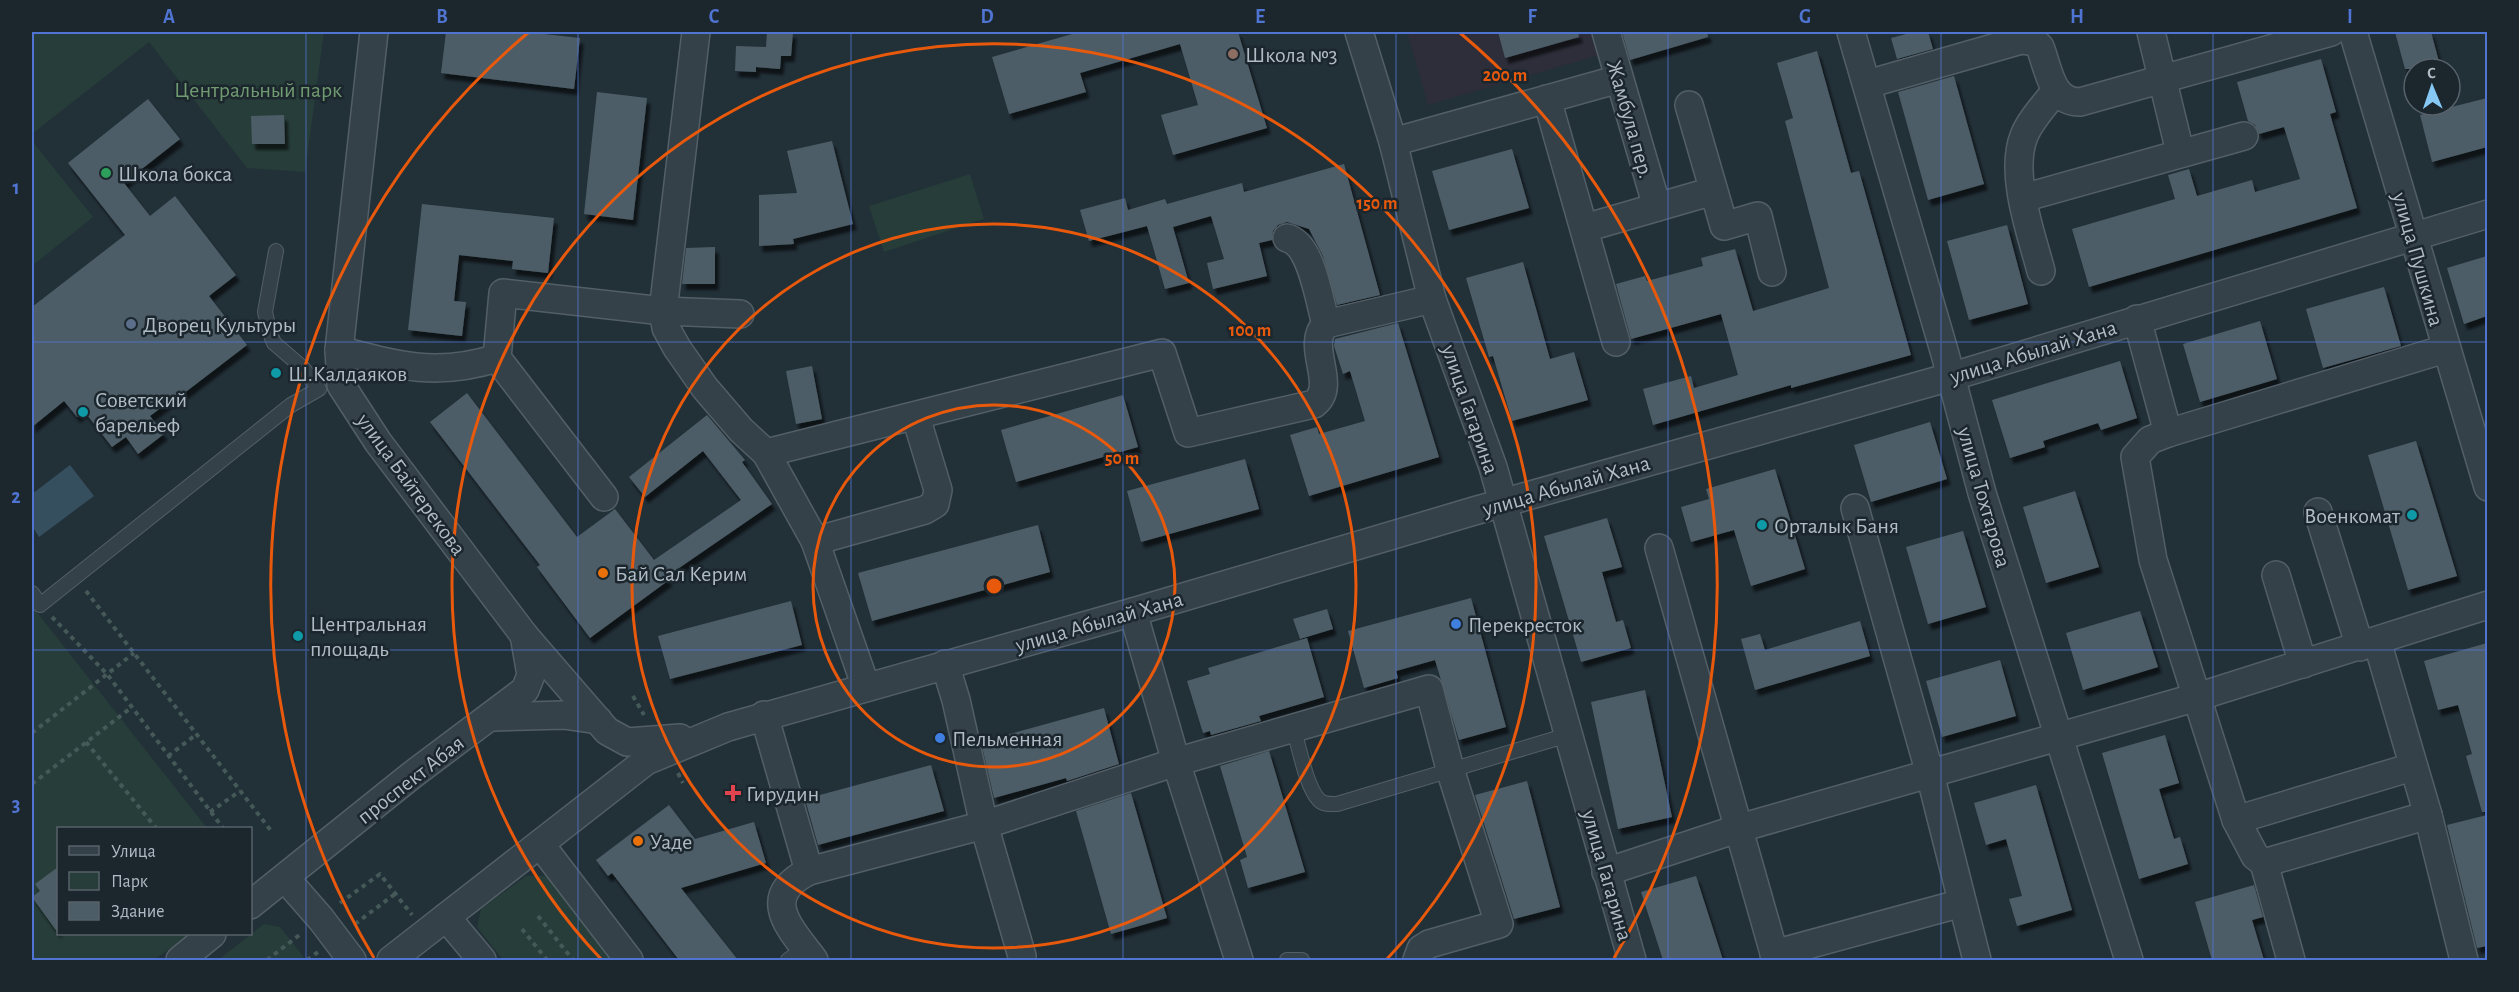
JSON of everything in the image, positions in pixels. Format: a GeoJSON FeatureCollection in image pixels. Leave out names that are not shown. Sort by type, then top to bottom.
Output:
{"type":"FeatureCollection","features":[{"type":"Feature","properties":{"kind":"street","name":"улица Байтерекова"},"geometry":{"type":"LineString","coordinates":[[374,32],[339,350],[330,387],[378,442],[524,635],[607,731],[627,742],[675,739],[728,727]]}},
{"type":"Feature","properties":{"kind":"street"},"geometry":{"type":"LineString","coordinates":[[696,32],[663,311],[666,328],[705,388],[741,430],[766,453],[815,541],[866,687]]}},
{"type":"Feature","properties":{"kind":"street","name":"улица Гагарина"},"geometry":{"type":"LineString","coordinates":[[1359,32],[1393,142],[1432,299],[1492,466],[1632,960]]}},
{"type":"Feature","properties":{"kind":"street","name":"Жамбула пер."},"geometry":{"type":"LineString","coordinates":[[1606,32],[1657,207]]}},
{"type":"Feature","properties":{"kind":"street","name":"улица Тохтарова"},"geometry":{"type":"LineString","coordinates":[[1851,32],[1868,84],[1982,493],[2129,960]]}},
{"type":"Feature","properties":{"kind":"street"},"geometry":{"type":"LineString","coordinates":[[2151,32],[2164,78],[2180,152]]}},
{"type":"Feature","properties":{"kind":"street"},"geometry":{"type":"LineString","coordinates":[[1868,84],[2021,40],[2035,42],[2040,47],[2060,97],[2068,102],[2079,102],[2331,32]]}},
{"type":"Feature","properties":{"kind":"street","name":"улица Пушкина"},"geometry":{"type":"LineString","coordinates":[[2353,32],[2487,487]]}},
{"type":"Feature","properties":{"kind":"street"},"geometry":{"type":"LineString","coordinates":[[1393,142],[1619,79]]}},
{"type":"Feature","properties":{"kind":"street"},"geometry":{"type":"LineString","coordinates":[[2041,271],[2023,198],[2019,161],[2024,135],[2056,90]]}},
{"type":"Feature","properties":{"kind":"street"},"geometry":{"type":"LineString","coordinates":[[1547,99],[1616,342]]}},
{"type":"Feature","properties":{"kind":"street"},"geometry":{"type":"LineString","coordinates":[[1689,105],[1724,226],[1758,216],[1772,272]]}},
{"type":"Feature","properties":{"kind":"street"},"geometry":{"type":"LineString","coordinates":[[2023,198],[2180,152],[2244,136]]}},
{"type":"Feature","properties":{"kind":"street"},"geometry":{"type":"LineString","coordinates":[[1585,228],[1713,192]]}},
{"type":"Feature","properties":{"kind":"street","name":"улица Абылай Хана"},"geometry":{"type":"LineString","coordinates":[[540,844],[646,761],[728,727],[764,715],[1133,612],[1950,377],[2487,214]]}},
{"type":"Feature","properties":{"kind":"street"},"geometry":{"type":"LineString","coordinates":[[1287,238],[1295,240],[1305,250],[1326,324]]}},
{"type":"Feature","properties":{"kind":"street"},"geometry":{"type":"LineString","coordinates":[[604,497],[497,358],[503,293],[663,311],[740,314]]}},
{"type":"Feature","properties":{"kind":"street"},"geometry":{"type":"LineString","coordinates":[[766,453],[916,417],[1162,353],[1188,433],[1314,404],[1320,399],[1324,390],[1318,337],[1326,324],[1432,299]]}},
{"type":"Feature","properties":{"kind":"street"},"geometry":{"type":"LineString","coordinates":[[2137,320],[2168,433]]}},
{"type":"Feature","properties":{"kind":"street"},"geometry":{"type":"LineString","coordinates":[[2291,960],[2264,862],[2255,856],[2236,820],[2153,560],[2135,457],[2150,440],[2168,433],[2445,349]]}},
{"type":"Feature","properties":{"kind":"street"},"geometry":{"type":"LineString","coordinates":[[339,350],[390,364],[433,370],[459,368],[497,358]]}},
{"type":"Feature","properties":{"kind":"street"},"geometry":{"type":"LineString","coordinates":[[815,541],[925,510],[935,504],[938,489],[916,417]]}},
{"type":"Feature","properties":{"kind":"street"},"geometry":{"type":"LineString","coordinates":[[1855,508],[1930,774],[1977,960]]}},
{"type":"Feature","properties":{"kind":"street"},"geometry":{"type":"LineString","coordinates":[[2318,512],[2368,644],[2428,815],[2464,960]]}},
{"type":"Feature","properties":{"kind":"street"},"geometry":{"type":"LineString","coordinates":[[1659,548],[1775,957],[1962,903]]}},
{"type":"Feature","properties":{"kind":"street"},"geometry":{"type":"LineString","coordinates":[[2276,575],[2303,664]]}},
{"type":"Feature","properties":{"kind":"street"},"geometry":{"type":"LineString","coordinates":[[1606,872],[1740,828],[2198,697],[2487,605]]}},
{"type":"Feature","properties":{"kind":"street"},"geometry":{"type":"LineString","coordinates":[[1133,612],[1176,762],[1239,960]]}},
{"type":"Feature","properties":{"kind":"street","name":"проспект Абая"},"geometry":{"type":"LineString","coordinates":[[252,904],[286,879],[412,775],[492,717],[529,686],[530,668],[524,635]]}},
{"type":"Feature","properties":{"kind":"street"},"geometry":{"type":"LineString","coordinates":[[945,664],[956,700],[984,825],[1022,956]]}},
{"type":"Feature","properties":{"kind":"street"},"geometry":{"type":"LineString","coordinates":[[802,956],[785,921],[782,903],[784,890],[792,880],[809,871],[984,825],[1176,762],[1429,689],[1450,769],[1499,924],[1429,944],[1421,949],[1417,960]]}},
{"type":"Feature","properties":{"kind":"street"},"geometry":{"type":"LineString","coordinates":[[492,717],[564,715],[598,720]]}},
{"type":"Feature","properties":{"kind":"street"},"geometry":{"type":"LineString","coordinates":[[764,715],[809,871]]}},
{"type":"Feature","properties":{"kind":"street"},"geometry":{"type":"LineString","coordinates":[[2236,820],[2412,766]]}},
{"type":"Feature","properties":{"kind":"street"},"geometry":{"type":"LineString","coordinates":[[2264,862],[2428,815]]}},
{"type":"Feature","properties":{"kind":"street"},"geometry":{"type":"LineString","coordinates":[[391,960],[540,844],[629,960]]}},
{"type":"Feature","properties":{"kind":"street"},"geometry":{"type":"LineString","coordinates":[[286,879],[321,919],[352,960]]}},
{"type":"Feature","properties":{"kind":"street"},"geometry":{"type":"LineString","coordinates":[[446,917],[482,960]]}},
{"type":"Feature","properties":{"kind":"street"},"geometry":{"type":"LineString","coordinates":[[180,960],[210,935]]}},
{"type":"Feature","properties":{"kind":"lane"},"geometry":{"type":"LineString","coordinates":[[276,251],[265,312],[273,343],[330,387]]}},
{"type":"Feature","properties":{"kind":"lane"},"geometry":{"type":"LineString","coordinates":[[36,599],[74,577],[291,405],[330,387]]}},
{"type":"Feature","properties":{"kind":"lane"},"geometry":{"type":"LineString","coordinates":[[1293,727],[1312,791],[1320,801],[1326,804],[1337,804],[1568,735]]}},
{"type":"Feature","properties":{"kind":"lane"},"geometry":{"type":"LineString","coordinates":[[1287,960],[1302,960]]}},
{"type":"Feature","properties":{"kind":"path"},"geometry":{"type":"LineString","coordinates":[[74,577],[272,832]]}},
{"type":"Feature","properties":{"kind":"path"},"geometry":{"type":"LineString","coordinates":[[36,599],[107,674],[222,827]]}},
{"type":"Feature","properties":{"kind":"path"},"geometry":{"type":"LineString","coordinates":[[32,733],[134,653]]}},
{"type":"Feature","properties":{"kind":"path"},"geometry":{"type":"LineString","coordinates":[[32,784],[132,707]]}},
{"type":"Feature","properties":{"kind":"path"},"geometry":{"type":"LineString","coordinates":[[168,756],[197,734]]}},
{"type":"Feature","properties":{"kind":"path"},"geometry":{"type":"LineString","coordinates":[[86,742],[155,827]]}},
{"type":"Feature","properties":{"kind":"path"},"geometry":{"type":"LineString","coordinates":[[210,812],[240,790]]}},
{"type":"Feature","properties":{"kind":"path"},"geometry":{"type":"LineString","coordinates":[[538,916],[573,960]]}},
{"type":"Feature","properties":{"kind":"path"},"geometry":{"type":"LineString","coordinates":[[522,929],[547,960]]}},
{"type":"Feature","properties":{"kind":"shaded area"},"geometry":{"type":"Polygon","coordinates":[[[1407,32],[1604,32],[1610,52],[1428,105],[1407,32]]]}},
{"type":"Feature","properties":{"kind":"shaded area"},"geometry":{"type":"Polygon","coordinates":[[[70,465],[94,496],[39,537],[32,526],[32,494],[70,465]]]}},
{"type":"Feature","properties":{"kind":"green space","name":"Центральный парк"},"geometry":{"type":"Polygon","coordinates":[[[32,32],[324,32],[305,172],[247,168],[149,42],[32,134],[32,32]]]}},
{"type":"Feature","properties":{"kind":"green space"},"geometry":{"type":"Polygon","coordinates":[[[32,141],[93,217],[32,266],[32,141]]]}},
{"type":"Feature","properties":{"kind":"green space"},"geometry":{"type":"Polygon","coordinates":[[[970,174],[984,219],[884,252],[869,206],[970,174]]]}},
{"type":"Feature","properties":{"kind":"green space"},"geometry":{"type":"Polygon","coordinates":[[[32,606],[206,827],[57,827],[57,935],[189,935],[154,960],[32,960],[32,606]]]}},
{"type":"Feature","properties":{"kind":"green space"},"geometry":{"type":"Polygon","coordinates":[[[526,876],[549,876],[614,960],[503,960],[477,927],[481,909],[526,876]]]}},
{"type":"Feature","properties":{"kind":"green space"},"geometry":{"type":"Polygon","coordinates":[[[264,924],[280,927],[306,960],[218,960],[264,924]]]}},
{"type":"Feature","properties":{"kind":"building"},"geometry":{"type":"Polygon","coordinates":[[[446,32],[526,32],[580,38],[574,89],[441,73],[446,32]]]}},
{"type":"Feature","properties":{"kind":"building"},"geometry":{"type":"Polygon","coordinates":[[[767,32],[793,32],[791,56],[781,56],[780,69],[756,67],[756,72],[735,71],[736,46],[766,47],[767,32]]]}},
{"type":"Feature","properties":{"kind":"building"},"geometry":{"type":"Polygon","coordinates":[[[1079,32],[1238,32],[1267,128],[1173,155],[1161,115],[1198,105],[1180,44],[1080,73],[1086,92],[1009,114],[992,57],[1079,32]]]}},
{"type":"Feature","properties":{"kind":"building"},"geometry":{"type":"Polygon","coordinates":[[[1498,32],[1578,32],[1579,37],[1505,58],[1498,32]]]}},
{"type":"Feature","properties":{"kind":"building"},"geometry":{"type":"Polygon","coordinates":[[[1622,32],[1707,32],[1708,37],[1630,60],[1622,32]]]}},
{"type":"Feature","properties":{"kind":"building"},"geometry":{"type":"Polygon","coordinates":[[[1914,32],[1928,32],[1933,49],[1897,59],[1891,38],[1914,32]]]}},
{"type":"Feature","properties":{"kind":"building"},"geometry":{"type":"Polygon","coordinates":[[[2395,32],[2431,32],[2438,57],[2402,58],[2395,32]]]}},
{"type":"Feature","properties":{"kind":"building"},"geometry":{"type":"Polygon","coordinates":[[[1817,51],[1851,173],[1859,171],[1911,355],[1791,388],[1791,385],[1653,425],[1643,389],[1691,376],[1694,388],[1738,375],[1721,314],[1631,339],[1616,284],[1645,276],[1647,281],[1703,266],[1701,258],[1735,249],[1753,311],[1829,288],[1785,121],[1793,118],[1777,63],[1817,51]]]}},
{"type":"Feature","properties":{"kind":"building"},"geometry":{"type":"Polygon","coordinates":[[[2321,59],[2336,112],[2330,114],[2357,208],[2089,287],[2072,229],[2175,199],[2168,175],[2189,169],[2197,196],[2252,180],[2255,192],[2300,179],[2284,127],[2259,134],[2255,125],[2248,121],[2237,82],[2321,59]]]}},
{"type":"Feature","properties":{"kind":"building"},"geometry":{"type":"Polygon","coordinates":[[[1954,76],[1984,184],[1928,200],[1898,92],[1954,76]]]}},
{"type":"Feature","properties":{"kind":"building"},"geometry":{"type":"Polygon","coordinates":[[[597,92],[647,98],[633,220],[584,214],[597,92]]]}},
{"type":"Feature","properties":{"kind":"building"},"geometry":{"type":"Polygon","coordinates":[[[2487,98],[2487,147],[2432,162],[2421,117],[2462,117],[2462,104],[2487,98]]]}},
{"type":"Feature","properties":{"kind":"building","name":"Дворец Культуры"},"geometry":{"type":"Polygon","coordinates":[[[148,99],[180,139],[124,183],[150,216],[175,196],[236,275],[209,296],[247,345],[150,416],[164,434],[138,454],[126,437],[112,447],[84,411],[77,417],[64,401],[32,427],[32,307],[125,235],[68,163],[148,99]]]}},
{"type":"Feature","properties":{"kind":"building"},"geometry":{"type":"Polygon","coordinates":[[[284,115],[285,144],[252,144],[251,116],[284,115]]]}},
{"type":"Feature","properties":{"kind":"building"},"geometry":{"type":"Polygon","coordinates":[[[832,141],[853,224],[793,239],[794,244],[759,246],[759,195],[797,193],[787,151],[832,141]]]}},
{"type":"Feature","properties":{"kind":"building"},"geometry":{"type":"Polygon","coordinates":[[[1512,149],[1529,208],[1449,230],[1432,171],[1512,149]]]}},
{"type":"Feature","properties":{"kind":"building"},"geometry":{"type":"Polygon","coordinates":[[[1344,164],[1380,295],[1337,305],[1323,256],[1309,229],[1287,222],[1278,225],[1273,231],[1272,240],[1259,243],[1267,276],[1213,289],[1207,263],[1224,259],[1211,216],[1173,227],[1189,283],[1165,289],[1147,226],[1089,241],[1080,210],[1125,198],[1128,210],[1165,199],[1167,204],[1242,183],[1244,192],[1344,164]]]}},
{"type":"Feature","properties":{"kind":"building"},"geometry":{"type":"Polygon","coordinates":[[[422,204],[554,218],[548,273],[512,269],[513,261],[459,255],[454,301],[466,302],[462,336],[408,330],[422,204]]]}},
{"type":"Feature","properties":{"kind":"building"},"geometry":{"type":"Polygon","coordinates":[[[2007,225],[2028,304],[1969,320],[1947,241],[2007,225]]]}},
{"type":"Feature","properties":{"kind":"building"},"geometry":{"type":"Polygon","coordinates":[[[715,247],[715,284],[682,284],[686,248],[715,247]]]}},
{"type":"Feature","properties":{"kind":"building"},"geometry":{"type":"Polygon","coordinates":[[[2487,256],[2487,316],[2464,324],[2447,268],[2487,256]]]}},
{"type":"Feature","properties":{"kind":"building"},"geometry":{"type":"Polygon","coordinates":[[[1523,262],[1550,359],[1574,352],[1588,400],[1512,421],[1493,356],[1489,357],[1466,278],[1523,262]]]}},
{"type":"Feature","properties":{"kind":"building"},"geometry":{"type":"Polygon","coordinates":[[[2384,287],[2401,346],[2323,368],[2306,309],[2384,287]]]}},
{"type":"Feature","properties":{"kind":"building"},"geometry":{"type":"Polygon","coordinates":[[[2260,321],[2277,379],[2200,402],[2183,344],[2260,321]]]}},
{"type":"Feature","properties":{"kind":"building"},"geometry":{"type":"Polygon","coordinates":[[[1398,323],[1439,457],[1309,496],[1290,435],[1317,427],[1319,434],[1365,421],[1350,371],[1343,374],[1334,346],[1335,339],[1398,323]]]}},
{"type":"Feature","properties":{"kind":"building"},"geometry":{"type":"Polygon","coordinates":[[[2120,361],[2137,418],[2101,430],[2098,423],[2043,441],[2045,447],[2010,458],[1992,400],[2120,361]]]}},
{"type":"Feature","properties":{"kind":"building"},"geometry":{"type":"Polygon","coordinates":[[[812,366],[822,419],[796,424],[786,371],[812,366]]]}},
{"type":"Feature","properties":{"kind":"building"},"geometry":{"type":"Polygon","coordinates":[[[467,393],[577,537],[615,509],[654,560],[741,500],[703,451],[645,497],[629,477],[707,415],[745,460],[742,462],[772,504],[666,577],[669,580],[590,638],[537,567],[540,565],[430,422],[467,393]]]}},
{"type":"Feature","properties":{"kind":"building"},"geometry":{"type":"Polygon","coordinates":[[[1123,395],[1138,447],[1016,482],[1001,430],[1123,395]]]}},
{"type":"Feature","properties":{"kind":"building"},"geometry":{"type":"Polygon","coordinates":[[[1930,422],[1947,479],[1871,502],[1854,445],[1930,422]]]}},
{"type":"Feature","properties":{"kind":"building","name":"Военкомат"},"geometry":{"type":"Polygon","coordinates":[[[2416,441],[2457,576],[2408,590],[2368,455],[2416,441]]]}},
{"type":"Feature","properties":{"kind":"building"},"geometry":{"type":"Polygon","coordinates":[[[1245,459],[1259,509],[1141,542],[1127,491],[1245,459]]]}},
{"type":"Feature","properties":{"kind":"building","name":"Орталык Баня"},"geometry":{"type":"Polygon","coordinates":[[[1775,469],[1805,569],[1751,586],[1734,530],[1691,542],[1681,507],[1709,499],[1706,489],[1775,469]]]}},
{"type":"Feature","properties":{"kind":"building"},"geometry":{"type":"Polygon","coordinates":[[[2075,491],[2099,567],[2046,583],[2023,507],[2075,491]]]}},
{"type":"Feature","properties":{"kind":"building"},"geometry":{"type":"Polygon","coordinates":[[[1607,518],[1622,567],[1602,572],[1616,622],[1623,620],[1631,648],[1581,662],[1544,536],[1607,518]]]}},
{"type":"Feature","properties":{"kind":"building"},"geometry":{"type":"Polygon","coordinates":[[[1038,525],[1050,572],[872,621],[858,573],[1038,525]]]}},
{"type":"Feature","properties":{"kind":"building"},"geometry":{"type":"Polygon","coordinates":[[[1963,531],[1986,607],[1928,624],[1906,547],[1963,531]]]}},
{"type":"Feature","properties":{"kind":"building"},"geometry":{"type":"Polygon","coordinates":[[[1471,598],[1506,727],[1459,740],[1435,660],[1396,671],[1398,678],[1364,688],[1348,631],[1471,598]]]}},
{"type":"Feature","properties":{"kind":"building"},"geometry":{"type":"Polygon","coordinates":[[[791,601],[802,645],[670,679],[658,636],[791,601]]]}},
{"type":"Feature","properties":{"kind":"building"},"geometry":{"type":"Polygon","coordinates":[[[1327,609],[1333,629],[1300,639],[1293,619],[1327,609]]]}},
{"type":"Feature","properties":{"kind":"building"},"geometry":{"type":"Polygon","coordinates":[[[2140,611],[2158,667],[2083,690],[2066,633],[2140,611]]]}},
{"type":"Feature","properties":{"kind":"building"},"geometry":{"type":"Polygon","coordinates":[[[1860,621],[1870,656],[1755,690],[1741,639],[1760,634],[1765,650],[1860,621]]]}},
{"type":"Feature","properties":{"kind":"building"},"geometry":{"type":"Polygon","coordinates":[[[1307,638],[1324,697],[1259,716],[1261,721],[1211,735],[1210,731],[1203,733],[1187,681],[1210,674],[1208,668],[1307,638]]]}},
{"type":"Feature","properties":{"kind":"building"},"geometry":{"type":"Polygon","coordinates":[[[2487,643],[2487,812],[2482,812],[2466,756],[2472,754],[2458,705],[2438,710],[2424,661],[2487,643]]]}},
{"type":"Feature","properties":{"kind":"building"},"geometry":{"type":"Polygon","coordinates":[[[2000,660],[2016,716],[1942,737],[1926,681],[2000,660]]]}},
{"type":"Feature","properties":{"kind":"building"},"geometry":{"type":"Polygon","coordinates":[[[1645,690],[1672,817],[1618,829],[1591,702],[1645,690]]]}},
{"type":"Feature","properties":{"kind":"building"},"geometry":{"type":"Polygon","coordinates":[[[1104,708],[1119,764],[1067,781],[1066,778],[994,798],[981,742],[1104,708]]]}},
{"type":"Feature","properties":{"kind":"building"},"geometry":{"type":"Polygon","coordinates":[[[2165,735],[2179,783],[2159,789],[2174,839],[2180,837],[2188,864],[2139,879],[2102,753],[2165,735]]]}},
{"type":"Feature","properties":{"kind":"building"},"geometry":{"type":"Polygon","coordinates":[[[1269,751],[1305,872],[1248,888],[1240,860],[1247,857],[1220,766],[1269,751]]]}},
{"type":"Feature","properties":{"kind":"building"},"geometry":{"type":"Polygon","coordinates":[[[931,765],[944,811],[818,845],[805,799],[931,765]]]}},
{"type":"Feature","properties":{"kind":"building"},"geometry":{"type":"Polygon","coordinates":[[[1527,781],[1560,907],[1514,919],[1475,795],[1527,781]]]}},
{"type":"Feature","properties":{"kind":"building"},"geometry":{"type":"Polygon","coordinates":[[[2036,785],[2072,910],[2017,926],[2009,899],[2022,896],[2006,839],[1986,845],[1974,803],[2036,785]]]}},
{"type":"Feature","properties":{"kind":"building"},"geometry":{"type":"Polygon","coordinates":[[[1131,793],[1167,918],[1111,934],[1076,811],[1131,793]]]}},
{"type":"Feature","properties":{"kind":"building"},"geometry":{"type":"Polygon","coordinates":[[[669,805],[695,839],[754,822],[766,863],[681,888],[738,960],[679,960],[612,873],[608,876],[596,860],[669,805]]]}},
{"type":"Feature","properties":{"kind":"building"},"geometry":{"type":"Polygon","coordinates":[[[2487,815],[2487,946],[2477,948],[2447,825],[2487,815]]]}},
{"type":"Feature","properties":{"kind":"building"},"geometry":{"type":"Polygon","coordinates":[[[57,868],[57,932],[32,897],[40,891],[35,884],[57,868]]]}},
{"type":"Feature","properties":{"kind":"building"},"geometry":{"type":"Polygon","coordinates":[[[1696,876],[1723,960],[1663,960],[1641,892],[1696,876]]]}},
{"type":"Feature","properties":{"kind":"building"},"geometry":{"type":"Polygon","coordinates":[[[2254,885],[2263,917],[2252,920],[2264,960],[2212,960],[2195,902],[2254,885]]]}},
{"type":"Feature","properties":{"kind":"place","name":"Школа №3"},"geometry":{"type":"Point","coordinates":[1233,54]}},
{"type":"Feature","properties":{"kind":"place","name":"Школа бокса"},"geometry":{"type":"Point","coordinates":[106,173]}},
{"type":"Feature","properties":{"kind":"place","name":"Дворец Культуры"},"geometry":{"type":"Point","coordinates":[131,324]}},
{"type":"Feature","properties":{"kind":"place","name":"Ш.Калдаяков"},"geometry":{"type":"Point","coordinates":[276,373]}},
{"type":"Feature","properties":{"kind":"place","name":"Советский барельеф"},"geometry":{"type":"Point","coordinates":[83,412]}},
{"type":"Feature","properties":{"kind":"place","name":"Военкомат"},"geometry":{"type":"Point","coordinates":[2412,515]}},
{"type":"Feature","properties":{"kind":"place","name":"Орталык Баня"},"geometry":{"type":"Point","coordinates":[1762,525]}},
{"type":"Feature","properties":{"kind":"place","name":"Бай Сал Керим"},"geometry":{"type":"Point","coordinates":[603,573]}},
{"type":"Feature","properties":{"kind":"place","name":"Перекресток"},"geometry":{"type":"Point","coordinates":[1456,624]}},
{"type":"Feature","properties":{"kind":"place","name":"Центральная площадь"},"geometry":{"type":"Point","coordinates":[298,636]}},
{"type":"Feature","properties":{"kind":"place","name":"Пельменная"},"geometry":{"type":"Point","coordinates":[940,738]}},
{"type":"Feature","properties":{"kind":"place","name":"Гирудин"},"geometry":{"type":"Point","coordinates":[733,793]}},
{"type":"Feature","properties":{"kind":"place","name":"Уаде"},"geometry":{"type":"Point","coordinates":[638,841]}}]}
